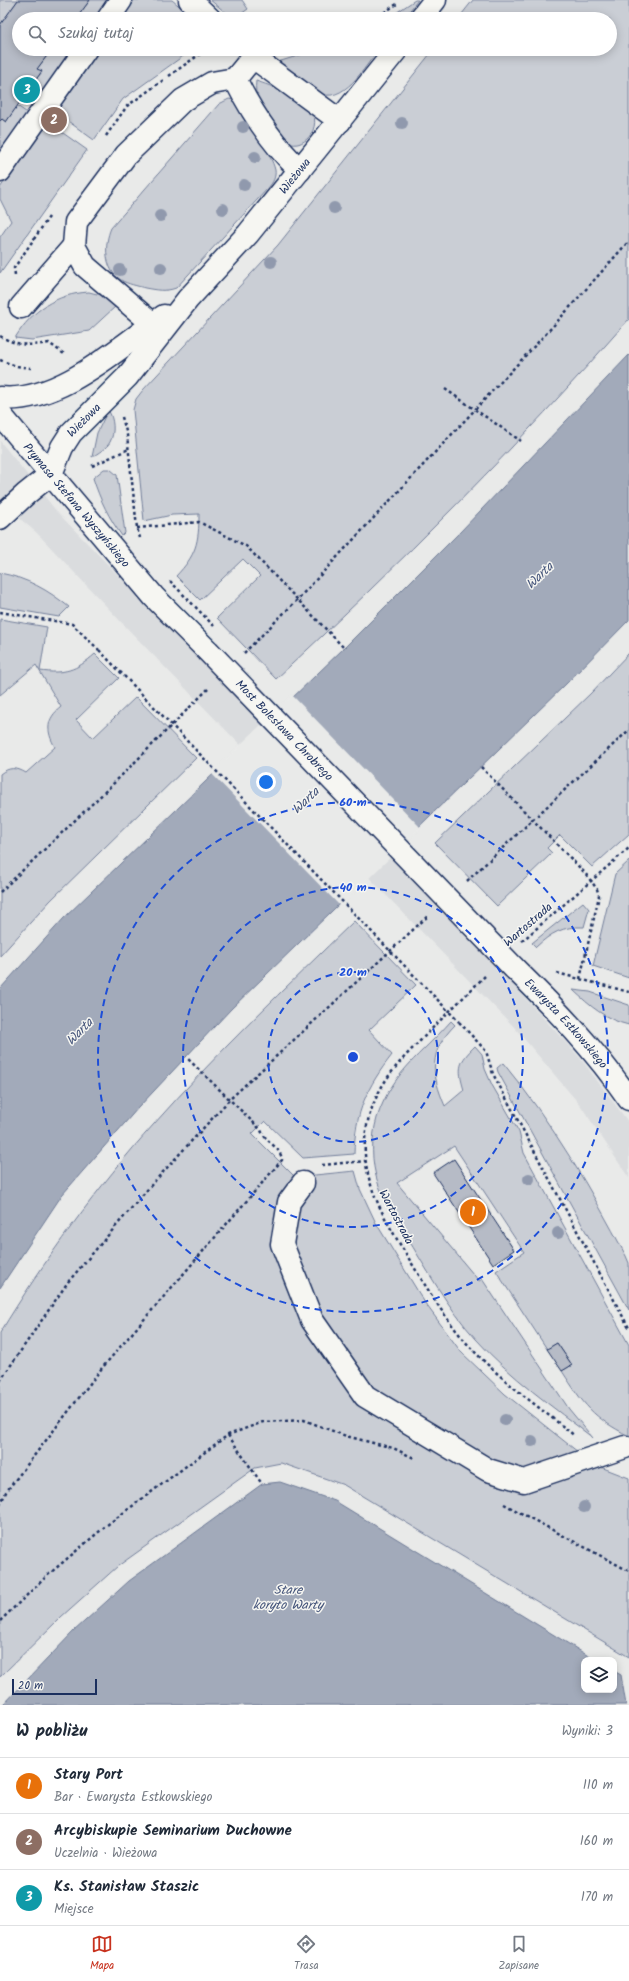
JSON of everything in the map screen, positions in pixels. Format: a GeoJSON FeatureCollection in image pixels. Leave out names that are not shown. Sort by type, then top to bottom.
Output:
{"type":"FeatureCollection","features":[{"type":"Feature","properties":{"kind":"street"},"geometry":{"type":"LineString","coordinates":[[113,12],[121,0]]}},
{"type":"Feature","properties":{"kind":"street"},"geometry":{"type":"LineString","coordinates":[[190,0],[203,12]]}},
{"type":"Feature","properties":{"kind":"street"},"geometry":{"type":"LineString","coordinates":[[426,12],[435,0]]}},
{"type":"Feature","properties":{"kind":"street"},"geometry":{"type":"LineString","coordinates":[[0,171],[81,56]]}},
{"type":"Feature","properties":{"kind":"street"},"geometry":{"type":"LineString","coordinates":[[235,79],[246,56]]}},
{"type":"Feature","properties":{"kind":"street"},"geometry":{"type":"LineString","coordinates":[[252,56],[340,121]]}},
{"type":"Feature","properties":{"kind":"street","name":"Wieżowa"},"geometry":{"type":"LineString","coordinates":[[51,474],[62,447],[71,433],[127,376],[188,298],[248,234],[391,56]]}},
{"type":"Feature","properties":{"kind":"street"},"geometry":{"type":"LineString","coordinates":[[235,79],[262,127],[281,152],[300,170]]}},
{"type":"Feature","properties":{"kind":"street"},"geometry":{"type":"LineString","coordinates":[[152,324],[85,266],[74,246],[76,222],[126,155],[183,100],[212,83],[235,79]]}},
{"type":"Feature","properties":{"kind":"street"},"geometry":{"type":"LineString","coordinates":[[21,307],[74,246]]}},
{"type":"Feature","properties":{"kind":"street","name":"Wieżowa"},"geometry":{"type":"LineString","coordinates":[[0,398],[9,399],[26,397],[53,388],[84,373],[188,298]]}},
{"type":"Feature","properties":{"kind":"street","name":"Prymasa Stefana Wyszyńskiego"},"geometry":{"type":"LineString","coordinates":[[0,414],[154,597]]}},
{"type":"Feature","properties":{"kind":"street"},"geometry":{"type":"LineString","coordinates":[[0,518],[51,474]]}},
{"type":"Feature","properties":{"kind":"street","name":"Most Bolesława Chrobrego"},"geometry":{"type":"LineString","coordinates":[[154,597],[514,968]]}},
{"type":"Feature","properties":{"kind":"street","name":"Ewarysta Estkowskiego"},"geometry":{"type":"LineString","coordinates":[[514,968],[575,1030],[620,1070],[629,1099]]}},
{"type":"Feature","properties":{"kind":"street"},"geometry":{"type":"LineString","coordinates":[[303,1183],[289,1202],[282,1244],[312,1320],[365,1396],[488,1470],[524,1481],[625,1447]]}},
{"type":"Feature","properties":{"kind":"path"},"geometry":{"type":"LineString","coordinates":[[385,12],[399,3]]}},
{"type":"Feature","properties":{"kind":"path"},"geometry":{"type":"LineString","coordinates":[[241,656],[297,600],[476,409],[629,241]]}},
{"type":"Feature","properties":{"kind":"path"},"geometry":{"type":"LineString","coordinates":[[0,336],[12,343],[24,346],[49,343],[67,357]]}},
{"type":"Feature","properties":{"kind":"path"},"geometry":{"type":"LineString","coordinates":[[0,360],[16,366],[36,368]]}},
{"type":"Feature","properties":{"kind":"path"},"geometry":{"type":"LineString","coordinates":[[445,389],[521,440]]}},
{"type":"Feature","properties":{"kind":"path"},"geometry":{"type":"LineString","coordinates":[[121,413],[129,449],[137,528],[142,541]]}},
{"type":"Feature","properties":{"kind":"path"},"geometry":{"type":"LineString","coordinates":[[92,466],[129,449]]}},
{"type":"Feature","properties":{"kind":"path"},"geometry":{"type":"LineString","coordinates":[[137,528],[199,522],[246,546],[344,648]]}},
{"type":"Feature","properties":{"kind":"path"},"geometry":{"type":"LineString","coordinates":[[166,576],[170,581]]}},
{"type":"Feature","properties":{"kind":"path"},"geometry":{"type":"LineString","coordinates":[[0,612],[72,624],[99,650],[486,1051],[493,1074],[629,1328]]}},
{"type":"Feature","properties":{"kind":"path"},"geometry":{"type":"LineString","coordinates":[[0,892],[114,783],[214,684]]}},
{"type":"Feature","properties":{"kind":"path"},"geometry":{"type":"LineString","coordinates":[[463,884],[629,730]]}},
{"type":"Feature","properties":{"kind":"path"},"geometry":{"type":"LineString","coordinates":[[481,767],[597,889],[599,896],[580,979],[629,992]]}},
{"type":"Feature","properties":{"kind":"path","name":"Wartostrada"},"geometry":{"type":"LineString","coordinates":[[521,942],[629,848]]}},
{"type":"Feature","properties":{"kind":"path"},"geometry":{"type":"LineString","coordinates":[[0,1381],[68,1282],[154,1183],[230,1099],[434,911]]}},
{"type":"Feature","properties":{"kind":"path","name":"Wartostrada"},"geometry":{"type":"LineString","coordinates":[[488,974],[422,1038],[387,1078],[377,1094],[370,1114],[365,1137],[365,1161],[369,1181],[385,1220],[432,1296],[460,1335],[485,1362],[512,1386],[599,1455]]}},
{"type":"Feature","properties":{"kind":"path"},"geometry":{"type":"LineString","coordinates":[[0,1505],[6,1492],[102,1368],[282,1160],[282,1154],[230,1099],[186,1057]]}},
{"type":"Feature","properties":{"kind":"path"},"geometry":{"type":"LineString","coordinates":[[320,1165],[365,1161]]}},
{"type":"Feature","properties":{"kind":"path"},"geometry":{"type":"LineString","coordinates":[[0,1620],[49,1574],[107,1525],[228,1435],[263,1422],[304,1420],[346,1436],[393,1448],[414,1458]]}},
{"type":"Feature","properties":{"kind":"path"},"geometry":{"type":"LineString","coordinates":[[228,1435],[262,1484]]}},
{"type":"Feature","properties":{"kind":"path"},"geometry":{"type":"LineString","coordinates":[[499,1501],[629,1571]]}},
{"type":"Feature","properties":{"kind":"shaded area"},"geometry":{"type":"Polygon","coordinates":[[[0,0],[18,0],[0,25],[0,0]]]}},
{"type":"Feature","properties":{"kind":"shaded area"},"geometry":{"type":"Polygon","coordinates":[[[90,0],[109,0],[100,12],[81,12],[90,0]]]}},
{"type":"Feature","properties":{"kind":"shaded area"},"geometry":{"type":"Polygon","coordinates":[[[134,0],[172,0],[187,12],[123,12],[134,0]]]}},
{"type":"Feature","properties":{"kind":"shaded area"},"geometry":{"type":"Polygon","coordinates":[[[210,0],[242,0],[248,9],[244,12],[225,12],[210,0]]]}},
{"type":"Feature","properties":{"kind":"shaded area"},"geometry":{"type":"Polygon","coordinates":[[[415,0],[418,0],[409,12],[397,12],[415,0]]]}},
{"type":"Feature","properties":{"kind":"shaded area"},"geometry":{"type":"Polygon","coordinates":[[[473,0],[629,0],[629,319],[545,412],[457,504],[368,592],[276,679],[217,618],[260,576],[243,559],[200,600],[176,576],[188,562],[195,548],[198,533],[199,514],[172,515],[144,521],[133,410],[136,399],[278,245],[428,56],[617,56],[617,12],[464,12],[473,0]]]}},
{"type":"Feature","properties":{"kind":"shaded area"},"geometry":{"type":"Polygon","coordinates":[[[47,56],[70,56],[41,97],[29,88],[42,72],[37,69],[47,56]]]}},
{"type":"Feature","properties":{"kind":"shaded area"},"geometry":{"type":"Polygon","coordinates":[[[90,56],[183,56],[123,99],[94,140],[54,111],[90,56]]]}},
{"type":"Feature","properties":{"kind":"shaded area"},"geometry":{"type":"Polygon","coordinates":[[[297,56],[374,56],[360,74],[344,89],[336,94],[327,95],[317,92],[307,86],[278,62],[297,56]]]}},
{"type":"Feature","properties":{"kind":"shaded area"},"geometry":{"type":"Polygon","coordinates":[[[256,81],[286,92],[308,105],[315,118],[312,133],[307,139],[301,143],[295,144],[288,143],[279,136],[258,100],[256,81]]]}},
{"type":"Feature","properties":{"kind":"shaded area"},"geometry":{"type":"Polygon","coordinates":[[[229,99],[234,100],[240,106],[269,156],[275,170],[275,177],[272,183],[176,288],[164,290],[153,289],[126,283],[115,276],[111,270],[107,256],[107,241],[111,228],[219,104],[229,99]]]}},
{"type":"Feature","properties":{"kind":"shaded area"},"geometry":{"type":"Polygon","coordinates":[[[16,105],[30,115],[0,157],[0,121],[2,119],[6,122],[16,105]]]}},
{"type":"Feature","properties":{"kind":"shaded area"},"geometry":{"type":"Polygon","coordinates":[[[46,121],[87,150],[0,273],[0,237],[11,221],[0,199],[0,188],[46,121]]]}},
{"type":"Feature","properties":{"kind":"shaded area"},"geometry":{"type":"Polygon","coordinates":[[[89,292],[105,296],[116,306],[89,331],[32,340],[15,338],[29,319],[46,305],[66,296],[89,292]]]}},
{"type":"Feature","properties":{"kind":"shaded area"},"geometry":{"type":"Polygon","coordinates":[[[108,410],[113,421],[112,438],[107,446],[92,457],[97,433],[108,410]]]}},
{"type":"Feature","properties":{"kind":"shaded area"},"geometry":{"type":"Polygon","coordinates":[[[0,441],[58,513],[505,976],[581,1059],[629,1123],[629,1178],[581,1106],[515,1028],[124,625],[37,533],[0,502],[0,441]]]}},
{"type":"Feature","properties":{"kind":"shaded area"},"geometry":{"type":"Polygon","coordinates":[[[104,469],[110,469],[117,475],[125,533],[122,536],[105,508],[93,478],[104,469]]]}},
{"type":"Feature","properties":{"kind":"shaded area"},"geometry":{"type":"Polygon","coordinates":[[[0,573],[28,581],[53,595],[69,607],[59,617],[0,607],[0,573]]]}},
{"type":"Feature","properties":{"kind":"shaded area"},"geometry":{"type":"Polygon","coordinates":[[[0,619],[47,627],[40,671],[56,672],[76,668],[95,654],[119,678],[76,720],[93,738],[136,697],[196,758],[50,901],[0,956],[0,774],[10,769],[19,770],[26,773],[55,747],[50,736],[49,726],[52,716],[61,707],[36,665],[0,695],[0,619]]]}},
{"type":"Feature","properties":{"kind":"shaded area"},"geometry":{"type":"Polygon","coordinates":[[[629,653],[629,834],[592,867],[560,835],[547,848],[552,853],[497,906],[435,843],[591,693],[629,653]]]}},
{"type":"Feature","properties":{"kind":"shaded area"},"geometry":{"type":"Polygon","coordinates":[[[629,861],[629,978],[593,966],[615,874],[629,861]]]}},
{"type":"Feature","properties":{"kind":"shaded area"},"geometry":{"type":"Polygon","coordinates":[[[583,902],[589,909],[584,927],[558,931],[536,947],[532,943],[583,902]]]}},
{"type":"Feature","properties":{"kind":"shaded area"},"geometry":{"type":"Polygon","coordinates":[[[354,921],[416,985],[369,1030],[392,1055],[369,1089],[364,1101],[357,1125],[354,1154],[303,1158],[265,1121],[252,1134],[295,1177],[355,1171],[360,1189],[376,1223],[425,1303],[461,1352],[505,1394],[583,1456],[598,1466],[629,1478],[629,1657],[344,1485],[281,1463],[255,1468],[118,1566],[61,1617],[0,1677],[0,1333],[34,1279],[72,1225],[133,1148],[227,1046],[354,921]]]}},
{"type":"Feature","properties":{"kind":"shaded area"},"geometry":{"type":"Polygon","coordinates":[[[573,990],[590,992],[629,1005],[629,1025],[606,1016],[592,1007],[573,990]]]}},
{"type":"Feature","properties":{"kind":"shaded area"},"geometry":{"type":"Polygon","coordinates":[[[451,1021],[455,1025],[440,1044],[436,1054],[435,1063],[437,1083],[445,1106],[464,1090],[460,1070],[461,1065],[466,1056],[475,1046],[482,1054],[485,1069],[492,1085],[519,1132],[524,1153],[629,1345],[629,1436],[606,1423],[583,1401],[562,1371],[572,1365],[557,1343],[547,1349],[496,1271],[524,1252],[454,1146],[397,1183],[479,1281],[482,1279],[569,1409],[593,1438],[517,1379],[476,1339],[456,1315],[438,1288],[383,1196],[374,1167],[373,1142],[377,1118],[383,1102],[399,1076],[408,1065],[451,1021]]]}},
{"type":"Feature","properties":{"kind":"shaded area"},"geometry":{"type":"Polygon","coordinates":[[[503,1063],[538,1108],[554,1132],[598,1205],[626,1256],[629,1263],[629,1310],[498,1072],[497,1068],[503,1063]]]}},
{"type":"Feature","properties":{"kind":"water","name":"Warta"},"geometry":{"type":"Polygon","coordinates":[[[629,355],[629,620],[566,684],[231,1009],[138,1108],[62,1195],[0,1288],[0,989],[64,918],[344,648],[461,531],[629,355]]]}},
{"type":"Feature","properties":{"kind":"water","name":"Stare koryto Warty"},"geometry":{"type":"Polygon","coordinates":[[[280,1482],[335,1501],[590,1657],[581,1657],[581,1693],[617,1693],[617,1673],[621,1675],[626,1705],[3,1705],[74,1631],[129,1581],[262,1484],[280,1482]]]}},
{"type":"Feature","properties":{"kind":"pier"},"geometry":{"type":"Polygon","coordinates":[[[292,695],[421,828],[340,906],[211,773],[292,695]]]}},
{"type":"Feature","properties":{"kind":"building"},"geometry":{"type":"Polygon","coordinates":[[[18,0],[90,0],[81,12],[12,12],[12,56],[47,56],[37,69],[42,71],[6,122],[2,119],[0,121],[0,25],[18,0]]]}},
{"type":"Feature","properties":{"kind":"building"},"geometry":{"type":"Polygon","coordinates":[[[454,1159],[514,1250],[493,1264],[433,1173],[454,1159]]]}},
{"type":"Feature","properties":{"kind":"building"},"geometry":{"type":"Polygon","coordinates":[[[557,1343],[572,1365],[562,1371],[547,1349],[557,1343]]]}},
{"type":"Feature","properties":{"kind":"place","name":"Ks. Stanisław Staszic"},"geometry":{"type":"Point","coordinates":[27,90]}},
{"type":"Feature","properties":{"kind":"place","name":"Arcybiskupie Seminarium Duchowne"},"geometry":{"type":"Point","coordinates":[54,120]}},
{"type":"Feature","properties":{"kind":"place","name":"Stary Port"},"geometry":{"type":"Point","coordinates":[473,1212]}}]}
